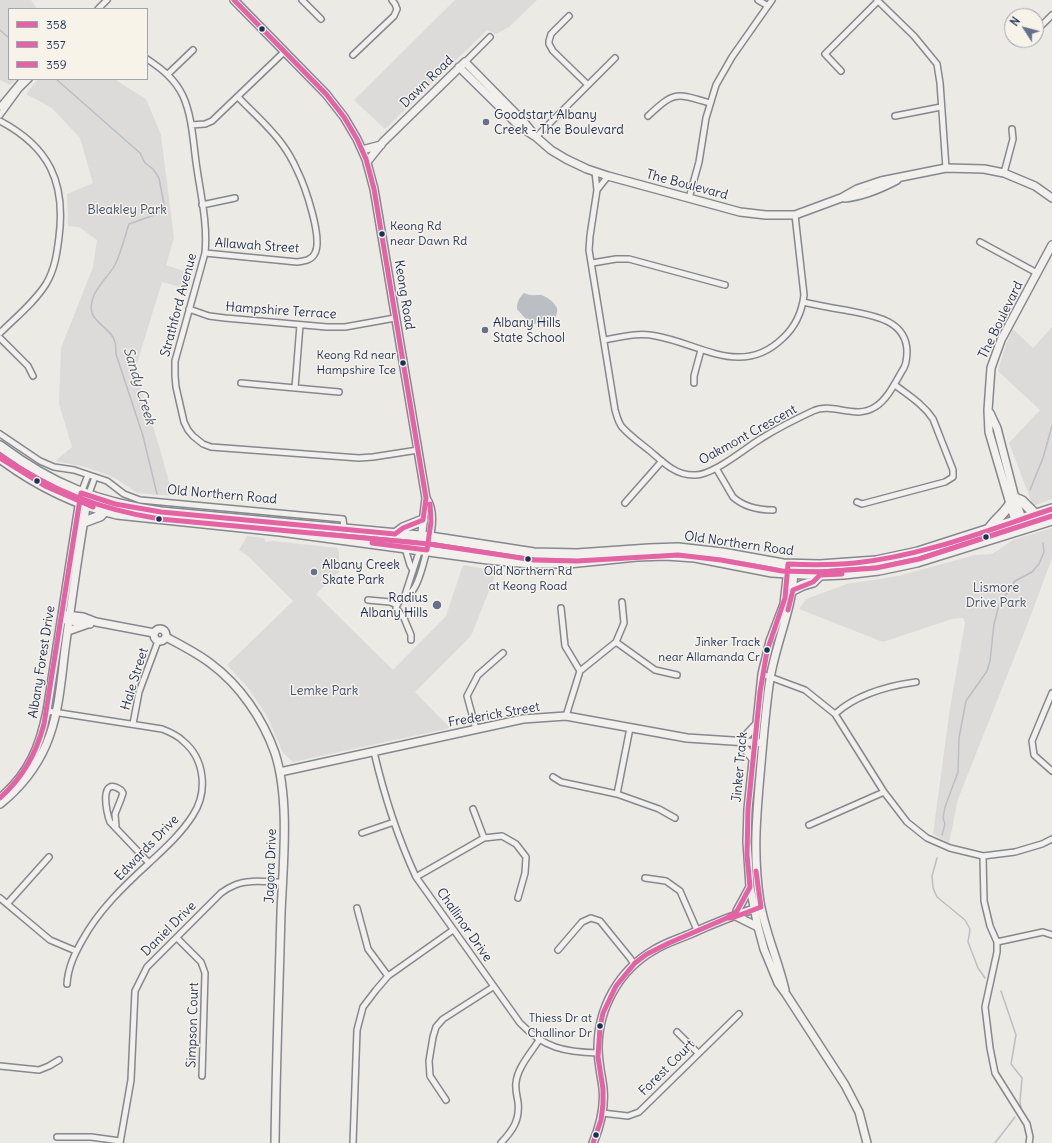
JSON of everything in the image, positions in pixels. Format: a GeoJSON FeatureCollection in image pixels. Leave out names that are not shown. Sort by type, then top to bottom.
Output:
{"type":"FeatureCollection","features":[{"type":"Feature","properties":{"kind":"highway","name":"Old Northern Road"},"geometry":{"type":"LineString","coordinates":[[0,446],[39,473],[105,511],[126,516],[261,529],[488,559],[530,563],[568,563],[637,556],[680,556],[695,557],[766,571],[837,565],[882,560],[918,552],[1052,509]]}},
{"type":"Feature","properties":{"kind":"highway","name":"Old Northern Road"},"geometry":{"type":"LineString","coordinates":[[0,458],[36,482],[84,499],[161,512],[426,536],[515,550],[555,554],[577,554],[664,548],[692,549],[722,553],[820,575],[858,573],[896,567],[936,557],[1052,520]]}},
{"type":"Feature","properties":{"kind":"highway"},"geometry":{"type":"LineString","coordinates":[[989,529],[995,520],[1013,501],[1022,501],[1035,514]]}},
{"type":"Feature","properties":{"kind":"highway"},"geometry":{"type":"LineString","coordinates":[[84,522],[100,516],[105,511]]}},
{"type":"Feature","properties":{"kind":"highway"},"geometry":{"type":"LineString","coordinates":[[395,534],[403,528],[423,520]]}},
{"type":"Feature","properties":{"kind":"highway"},"geometry":{"type":"LineString","coordinates":[[793,590],[813,582],[820,575]]}},
{"type":"Feature","properties":{"kind":"street"},"geometry":{"type":"LineString","coordinates":[[99,8],[107,0]]}},
{"type":"Feature","properties":{"kind":"street","name":"Keong Road"},"geometry":{"type":"LineString","coordinates":[[234,0],[326,94],[344,117],[367,162],[374,189],[426,498],[423,520],[426,536]]}},
{"type":"Feature","properties":{"kind":"street"},"geometry":{"type":"LineString","coordinates":[[302,0],[320,19]]}},
{"type":"Feature","properties":{"kind":"street"},"geometry":{"type":"LineString","coordinates":[[354,55],[394,16],[397,9],[392,0]]}},
{"type":"Feature","properties":{"kind":"street"},"geometry":{"type":"LineString","coordinates":[[758,0],[768,6]]}},
{"type":"Feature","properties":{"kind":"street"},"geometry":{"type":"LineString","coordinates":[[688,198],[699,162],[706,118],[716,85],[772,0]]}},
{"type":"Feature","properties":{"kind":"street"},"geometry":{"type":"LineString","coordinates":[[841,70],[825,54],[878,1],[914,36],[937,64],[940,83],[946,168]]}},
{"type":"Feature","properties":{"kind":"street"},"geometry":{"type":"LineString","coordinates":[[1044,23],[1052,15]]}},
{"type":"Feature","properties":{"kind":"street"},"geometry":{"type":"LineString","coordinates":[[569,16],[552,34],[549,44],[553,51],[588,85]]}},
{"type":"Feature","properties":{"kind":"street","name":"Dawn Road"},"geometry":{"type":"LineString","coordinates":[[367,162],[381,144],[490,37]]}},
{"type":"Feature","properties":{"kind":"street"},"geometry":{"type":"LineString","coordinates":[[168,74],[193,50]]}},
{"type":"Feature","properties":{"kind":"street"},"geometry":{"type":"LineString","coordinates":[[191,125],[205,124],[212,121],[285,51]]}},
{"type":"Feature","properties":{"kind":"street"},"geometry":{"type":"LineString","coordinates":[[536,137],[615,58]]}},
{"type":"Feature","properties":{"kind":"street","name":"Strathford Avenue"},"geometry":{"type":"LineString","coordinates":[[148,60],[168,74],[183,96],[191,125],[206,241],[205,253],[175,361],[176,387],[184,422],[188,430],[203,444],[211,447],[359,458],[418,450]]}},
{"type":"Feature","properties":{"kind":"street","name":"The Boulevard"},"geometry":{"type":"LineString","coordinates":[[462,64],[518,125],[566,160],[608,176],[740,212],[766,215],[795,215],[841,198],[859,196],[884,187],[901,177],[946,168],[984,168],[1004,173],[1031,184],[1052,198]]}},
{"type":"Feature","properties":{"kind":"street"},"geometry":{"type":"LineString","coordinates":[[0,107],[21,80]]}},
{"type":"Feature","properties":{"kind":"street"},"geometry":{"type":"LineString","coordinates":[[0,115],[19,89],[28,80]]}},
{"type":"Feature","properties":{"kind":"street"},"geometry":{"type":"LineString","coordinates":[[648,116],[665,100],[671,97],[687,96],[710,103]]}},
{"type":"Feature","properties":{"kind":"street","name":"Allawah Street"},"geometry":{"type":"LineString","coordinates":[[205,253],[297,262],[307,261],[315,254],[318,244],[317,232],[307,195],[297,169],[282,144],[238,97]]}},
{"type":"Feature","properties":{"kind":"street"},"geometry":{"type":"LineString","coordinates":[[895,116],[941,107]]}},
{"type":"Feature","properties":{"kind":"street"},"geometry":{"type":"LineString","coordinates":[[0,121],[16,129],[32,142],[50,165],[59,194],[60,231],[57,255],[47,282],[31,302],[0,333]]}},
{"type":"Feature","properties":{"kind":"street"},"geometry":{"type":"LineString","coordinates":[[1004,173],[1013,139],[1012,128]]}},
{"type":"Feature","properties":{"kind":"street","name":"Dawn Road"},"geometry":{"type":"LineString","coordinates":[[362,150],[381,144]]}},
{"type":"Feature","properties":{"kind":"street","name":"Oakmont Crescent"},"geometry":{"type":"LineString","coordinates":[[595,172],[597,190],[589,250],[617,418],[621,426],[628,433],[671,468],[684,474],[695,475],[705,473],[716,468],[762,438],[813,411],[823,408],[852,412],[865,412],[875,407],[883,400],[895,385],[904,368],[907,356],[907,345],[903,336],[896,328],[888,321],[876,316],[803,302]]}},
{"type":"Feature","properties":{"kind":"street","name":"Oakmont Crescent"},"geometry":{"type":"LineString","coordinates":[[597,190],[608,176]]}},
{"type":"Feature","properties":{"kind":"street"},"geometry":{"type":"LineString","coordinates":[[202,204],[235,198]]}},
{"type":"Feature","properties":{"kind":"street"},"geometry":{"type":"LineString","coordinates":[[604,340],[645,335],[657,336],[720,356],[746,358],[769,350],[789,332],[798,317],[803,302],[804,295],[795,215]]}},
{"type":"Feature","properties":{"kind":"street"},"geometry":{"type":"LineString","coordinates":[[980,242],[1037,273]]}},
{"type":"Feature","properties":{"kind":"street","name":"The Boulevard"},"geometry":{"type":"LineString","coordinates":[[1021,530],[1013,501],[989,432],[988,410],[991,368],[1001,340],[1052,245]]}},
{"type":"Feature","properties":{"kind":"street"},"geometry":{"type":"LineString","coordinates":[[592,263],[616,259],[630,259],[726,285]]}},
{"type":"Feature","properties":{"kind":"street","name":"Hampshire Terrace"},"geometry":{"type":"LineString","coordinates":[[190,309],[209,316],[327,327],[345,327],[395,318]]}},
{"type":"Feature","properties":{"kind":"street"},"geometry":{"type":"LineString","coordinates":[[295,388],[300,325]]}},
{"type":"Feature","properties":{"kind":"street"},"geometry":{"type":"LineString","coordinates":[[0,338],[28,366],[33,376]]}},
{"type":"Feature","properties":{"kind":"street"},"geometry":{"type":"LineString","coordinates":[[694,384],[694,376],[701,350]]}},
{"type":"Feature","properties":{"kind":"street"},"geometry":{"type":"LineString","coordinates":[[241,383],[339,392]]}},
{"type":"Feature","properties":{"kind":"street"},"geometry":{"type":"LineString","coordinates":[[857,502],[862,504],[945,482],[953,477],[953,470],[933,419],[928,411],[895,385]]}},
{"type":"Feature","properties":{"kind":"street","name":"Old Northern Road"},"geometry":{"type":"LineString","coordinates":[[0,434],[40,461],[54,467],[74,470],[95,477],[110,483],[127,495],[140,500],[342,519],[344,529]]}},
{"type":"Feature","properties":{"kind":"street"},"geometry":{"type":"LineString","coordinates":[[625,503],[662,461]]}},
{"type":"Feature","properties":{"kind":"street"},"geometry":{"type":"LineString","coordinates":[[716,468],[733,497],[737,501],[763,510],[773,510]]}},
{"type":"Feature","properties":{"kind":"street"},"geometry":{"type":"LineString","coordinates":[[84,499],[88,475]]}},
{"type":"Feature","properties":{"kind":"street"},"geometry":{"type":"LineString","coordinates":[[84,499],[95,477]]}},
{"type":"Feature","properties":{"kind":"street","name":"Keong Road"},"geometry":{"type":"LineString","coordinates":[[423,550],[426,536],[431,526],[431,509],[426,498]]}},
{"type":"Feature","properties":{"kind":"street","name":"Albany Forest Drive"},"geometry":{"type":"LineString","coordinates":[[0,804],[22,783],[37,763],[47,743],[56,712],[84,522],[84,499]]}},
{"type":"Feature","properties":{"kind":"street","name":"Albany Forest Drive"},"geometry":{"type":"LineString","coordinates":[[0,798],[18,780],[29,764],[37,750],[42,734],[47,711],[61,617],[84,499]]}},
{"type":"Feature","properties":{"kind":"street"},"geometry":{"type":"LineString","coordinates":[[405,548],[413,571]]}},
{"type":"Feature","properties":{"kind":"street"},"geometry":{"type":"LineString","coordinates":[[405,596],[413,571],[423,550]]}},
{"type":"Feature","properties":{"kind":"street"},"geometry":{"type":"LineString","coordinates":[[397,605],[405,596],[411,593],[416,586],[423,550]]}},
{"type":"Feature","properties":{"kind":"street","name":"Jinker Track"},"geometry":{"type":"LineString","coordinates":[[791,569],[793,590],[771,677],[766,710],[755,841],[758,927],[764,949],[778,983],[845,1085],[859,1112],[867,1143]]}},
{"type":"Feature","properties":{"kind":"street","name":"Jinker Track"},"geometry":{"type":"LineString","coordinates":[[786,994],[750,887],[747,842],[756,725],[762,674],[770,641],[784,604],[791,569]]}},
{"type":"Feature","properties":{"kind":"street"},"geometry":{"type":"LineString","coordinates":[[368,600],[390,602],[397,605]]}},
{"type":"Feature","properties":{"kind":"street"},"geometry":{"type":"LineString","coordinates":[[566,716],[580,671],[616,642],[624,623],[622,602]]}},
{"type":"Feature","properties":{"kind":"street"},"geometry":{"type":"LineString","coordinates":[[397,605],[396,608],[404,618],[411,635],[411,640]]}},
{"type":"Feature","properties":{"kind":"street"},"geometry":{"type":"LineString","coordinates":[[561,608],[565,646],[580,671]]}},
{"type":"Feature","properties":{"kind":"street"},"geometry":{"type":"LineString","coordinates":[[61,617],[92,620],[93,623]]}},
{"type":"Feature","properties":{"kind":"street"},"geometry":{"type":"LineString","coordinates":[[68,631],[93,623],[154,633]]}},
{"type":"Feature","properties":{"kind":"street"},"geometry":{"type":"LineString","coordinates":[[157,629],[163,629],[166,633],[166,638],[158,641],[154,638],[154,633],[157,629]]}},
{"type":"Feature","properties":{"kind":"street","name":"Jagora Drive"},"geometry":{"type":"LineString","coordinates":[[166,638],[183,646],[210,663],[228,678],[253,710],[265,729],[280,772],[284,814],[275,1143]]}},
{"type":"Feature","properties":{"kind":"street","name":"Hale Street"},"geometry":{"type":"LineString","coordinates":[[133,724],[139,692],[158,641]]}},
{"type":"Feature","properties":{"kind":"street"},"geometry":{"type":"LineString","coordinates":[[616,642],[654,670],[677,675]]}},
{"type":"Feature","properties":{"kind":"street"},"geometry":{"type":"LineString","coordinates":[[476,729],[468,696],[478,675],[503,653]]}},
{"type":"Feature","properties":{"kind":"street"},"geometry":{"type":"LineString","coordinates":[[762,674],[805,690],[835,714],[884,792],[907,822],[928,838],[950,848],[983,856],[1015,852],[1042,844],[1052,839]]}},
{"type":"Feature","properties":{"kind":"street"},"geometry":{"type":"LineString","coordinates":[[835,714],[867,693],[894,685],[916,682]]}},
{"type":"Feature","properties":{"kind":"street"},"geometry":{"type":"LineString","coordinates":[[1052,693],[1032,741],[1034,755],[1052,771]]}},
{"type":"Feature","properties":{"kind":"street","name":"Edwards Drive"},"geometry":{"type":"LineString","coordinates":[[47,711],[162,729],[174,734],[184,741],[197,759],[202,774],[203,784],[202,796],[193,816],[167,846],[127,883],[90,927],[76,951],[68,973],[67,984]]}},
{"type":"Feature","properties":{"kind":"street","name":"Frederick Street"},"geometry":{"type":"LineString","coordinates":[[280,772],[523,719],[566,716],[686,738],[763,743]]}},
{"type":"Feature","properties":{"kind":"street"},"geometry":{"type":"LineString","coordinates":[[753,759],[740,742],[756,725]]}},
{"type":"Feature","properties":{"kind":"street"},"geometry":{"type":"LineString","coordinates":[[617,794],[630,728]]}},
{"type":"Feature","properties":{"kind":"street","name":"Challinor Drive"},"geometry":{"type":"LineString","coordinates":[[374,752],[382,785],[404,852],[416,876],[493,987],[520,1023],[539,1040],[564,1050],[598,1053]]}},
{"type":"Feature","properties":{"kind":"street"},"geometry":{"type":"LineString","coordinates":[[553,777],[561,782],[617,794],[659,809],[675,818]]}},
{"type":"Feature","properties":{"kind":"street"},"geometry":{"type":"LineString","coordinates":[[116,827],[115,814],[123,793],[114,786],[106,790],[108,817],[110,822],[148,863]]}},
{"type":"Feature","properties":{"kind":"street"},"geometry":{"type":"LineString","coordinates":[[809,825],[884,792]]}},
{"type":"Feature","properties":{"kind":"street"},"geometry":{"type":"LineString","coordinates":[[473,809],[484,838]]}},
{"type":"Feature","properties":{"kind":"street"},"geometry":{"type":"LineString","coordinates":[[362,833],[394,822]]}},
{"type":"Feature","properties":{"kind":"street"},"geometry":{"type":"LineString","coordinates":[[416,876],[484,838],[502,836],[516,844],[526,857],[525,873],[518,898]]}},
{"type":"Feature","properties":{"kind":"street"},"geometry":{"type":"LineString","coordinates":[[983,856],[984,901],[990,926],[997,942],[997,952],[985,1007],[990,1048],[995,1073],[1028,1124],[1030,1137],[1029,1143]]}},
{"type":"Feature","properties":{"kind":"street"},"geometry":{"type":"LineString","coordinates":[[6,904],[49,857]]}},
{"type":"Feature","properties":{"kind":"street"},"geometry":{"type":"LineString","coordinates":[[645,878],[666,881],[680,891],[697,930]]}},
{"type":"Feature","properties":{"kind":"street","name":"Daniel Drive"},"geometry":{"type":"LineString","coordinates":[[120,1142],[131,1080],[135,991],[147,967],[221,894],[233,885],[248,882],[282,882]]}},
{"type":"Feature","properties":{"kind":"street"},"geometry":{"type":"LineString","coordinates":[[737,913],[750,887]]}},
{"type":"Feature","properties":{"kind":"street"},"geometry":{"type":"LineString","coordinates":[[0,898],[50,940],[76,951]]}},
{"type":"Feature","properties":{"kind":"street"},"geometry":{"type":"LineString","coordinates":[[593,1143],[602,1113],[603,1090],[598,1053],[599,1028],[605,1007],[616,984],[634,964],[654,949],[737,913],[757,906]]}},
{"type":"Feature","properties":{"kind":"street"},"geometry":{"type":"LineString","coordinates":[[357,908],[368,949],[388,976]]}},
{"type":"Feature","properties":{"kind":"street"},"geometry":{"type":"LineString","coordinates":[[737,913],[758,927]]}},
{"type":"Feature","properties":{"kind":"street"},"geometry":{"type":"LineString","coordinates":[[558,950],[582,922],[591,918],[600,921],[634,964]]}},
{"type":"Feature","properties":{"kind":"street"},"geometry":{"type":"LineString","coordinates":[[353,1143],[357,1030],[363,1007],[388,976],[453,930]]}},
{"type":"Feature","properties":{"kind":"street"},"geometry":{"type":"LineString","coordinates":[[997,942],[1043,932],[1052,935]]}},
{"type":"Feature","properties":{"kind":"street","name":"Simpson Court"},"geometry":{"type":"LineString","coordinates":[[177,938],[201,962],[205,974],[202,1076]]}},
{"type":"Feature","properties":{"kind":"street"},"geometry":{"type":"LineString","coordinates":[[446,1100],[430,1076],[429,1061],[433,1036],[436,1028],[443,1019],[493,987]]}},
{"type":"Feature","properties":{"kind":"street","name":"Forest Court"},"geometry":{"type":"LineString","coordinates":[[602,1113],[628,1116],[639,1112],[738,1014]]}},
{"type":"Feature","properties":{"kind":"street"},"geometry":{"type":"LineString","coordinates":[[676,1032],[698,1054]]}},
{"type":"Feature","properties":{"kind":"street"},"geometry":{"type":"LineString","coordinates":[[501,1143],[511,1133],[518,1116],[516,1083],[518,1074],[539,1040]]}},
{"type":"Feature","properties":{"kind":"street"},"geometry":{"type":"LineString","coordinates":[[0,1066],[39,1070],[50,1066],[59,1060]]}},
{"type":"Feature","properties":{"kind":"street"},"geometry":{"type":"LineString","coordinates":[[57,1137],[91,1137],[120,1142]]}},
{"type":"Feature","properties":{"kind":"green space"},"geometry":{"type":"Polygon","coordinates":[[[0,0],[31,0],[36,8],[8,8],[8,80],[15,80],[10,85],[0,80],[0,0]]]}},
{"type":"Feature","properties":{"kind":"green space"},"geometry":{"type":"Polygon","coordinates":[[[455,0],[537,0],[509,27],[496,34],[487,30],[385,129],[354,100],[455,0]]]}},
{"type":"Feature","properties":{"kind":"green space","name":"Bleakley Park"},"geometry":{"type":"Polygon","coordinates":[[[37,80],[116,80],[146,99],[161,135],[174,238],[166,265],[193,274],[188,289],[162,282],[135,370],[173,496],[137,493],[115,478],[105,474],[85,467],[55,461],[72,447],[59,404],[61,348],[93,267],[97,240],[79,227],[68,226],[67,194],[93,183],[80,138],[52,108],[26,94],[37,80]]]}},
{"type":"Feature","properties":{"kind":"green space"},"geometry":{"type":"Polygon","coordinates":[[[1052,327],[1052,499],[1033,506],[1009,443],[1040,410],[998,371],[1006,344],[1013,329],[1033,348],[1052,327]]]}},
{"type":"Feature","properties":{"kind":"green space","name":"Lismore Drive Park"},"geometry":{"type":"Polygon","coordinates":[[[1052,528],[1052,558],[1028,623],[958,799],[949,843],[933,834],[950,708],[965,623],[963,618],[952,619],[883,642],[799,609],[806,599],[847,584],[898,576],[975,555],[992,554],[1013,540],[1052,528]]]}},
{"type":"Feature","properties":{"kind":"green space","name":"Lemke Park"},"geometry":{"type":"Polygon","coordinates":[[[247,536],[264,538],[266,542],[273,541],[337,548],[339,552],[339,572],[316,594],[393,670],[446,616],[463,565],[497,571],[471,636],[415,692],[450,728],[293,762],[283,753],[268,718],[249,689],[227,665],[293,601],[249,557],[239,550],[247,536]]]}},
{"type":"Feature","properties":{"kind":"shaded area"},"geometry":{"type":"Polygon","coordinates":[[[524,293],[530,295],[541,295],[552,301],[557,308],[553,323],[547,325],[544,323],[535,324],[523,316],[517,307],[519,300],[524,293]]]}},
{"type":"Feature","properties":{"kind":"waterway","name":"Sandy Creek"},"geometry":{"type":"LineString","coordinates":[[0,30],[8,37]]}},
{"type":"Feature","properties":{"kind":"waterway","name":"Sandy Creek"},"geometry":{"type":"LineString","coordinates":[[57,80],[140,153],[145,163],[153,169],[159,178],[164,205],[157,214],[129,224],[115,265],[95,293],[91,306],[94,317],[111,334],[115,342],[116,354],[143,436],[157,494]]}},
{"type":"Feature","properties":{"kind":"waterway"},"geometry":{"type":"LineString","coordinates":[[1030,490],[1043,458],[1052,426]]}},
{"type":"Feature","properties":{"kind":"waterway"},"geometry":{"type":"LineString","coordinates":[[942,835],[945,824],[943,818],[945,807],[958,772],[959,738],[966,701],[987,671],[990,661],[994,624],[999,605],[1015,581],[1032,572],[1039,564],[1044,552],[1043,543]]}},
{"type":"Feature","properties":{"kind":"waterway"},"geometry":{"type":"LineString","coordinates":[[937,858],[932,876],[933,888],[937,897],[965,920],[970,929],[968,942],[978,968],[985,978]]}},
{"type":"Feature","properties":{"kind":"waterway"},"geometry":{"type":"LineString","coordinates":[[1001,991],[1016,1035],[1011,1064],[1022,1078],[1021,1108]]}},
{"type":"Feature","properties":{"kind":"waterway"},"geometry":{"type":"LineString","coordinates":[[995,1143],[1015,1117]]}},
{"type":"Feature","properties":{"kind":"transit line","name":"358"},"geometry":{"type":"LineString","coordinates":[[0,798],[15,782],[28,764],[33,755],[44,724],[81,493],[115,504],[161,512],[395,534],[403,528],[423,520],[426,498],[374,189],[366,159],[357,139],[344,117],[326,94],[234,0]]}},
{"type":"Feature","properties":{"kind":"transit line","name":"357"},"geometry":{"type":"LineString","coordinates":[[0,455],[38,479],[76,497],[137,515],[160,519],[429,544],[534,560],[577,561],[678,555],[721,560],[782,571],[820,572],[876,568],[919,559],[1052,516]]}},
{"type":"Feature","properties":{"kind":"transit line","name":"358"},"geometry":{"type":"LineString","coordinates":[[0,458],[45,486],[93,507]]}},
{"type":"Feature","properties":{"kind":"transit line","name":"358"},"geometry":{"type":"LineString","coordinates":[[372,543],[427,550],[431,522],[430,504]]}},
{"type":"Feature","properties":{"kind":"transit line","name":"359"},"geometry":{"type":"LineString","coordinates":[[593,1143],[601,1120],[603,1104],[603,1089],[598,1057],[600,1027],[603,1013],[616,986],[635,963],[647,954],[727,918],[737,911],[750,887],[747,855],[748,809],[760,692],[767,651],[785,598],[788,564],[822,565],[855,563],[905,555],[955,541],[1052,509]]}},
{"type":"Feature","properties":{"kind":"transit line","name":"359"},"geometry":{"type":"LineString","coordinates":[[788,610],[793,590],[813,582],[820,575],[842,574]]}},
{"type":"Feature","properties":{"kind":"transit line","name":"359"},"geometry":{"type":"LineString","coordinates":[[727,918],[732,918],[761,907],[756,871]]}},
{"type":"Feature","properties":{"kind":"place","name":"Goodstart Albany Creek - The Boulevard"},"geometry":{"type":"Point","coordinates":[486,122]}},
{"type":"Feature","properties":{"kind":"place","name":"Keong Rd near Dawn Rd"},"geometry":{"type":"Point","coordinates":[382,234]}},
{"type":"Feature","properties":{"kind":"place","name":"Albany Hills State School"},"geometry":{"type":"Point","coordinates":[485,330]}},
{"type":"Feature","properties":{"kind":"place","name":"Keong Rd near Hampshire Tce"},"geometry":{"type":"Point","coordinates":[403,363]}},
{"type":"Feature","properties":{"kind":"place","name":"Old Northern Rd at Keong Road"},"geometry":{"type":"Point","coordinates":[528,559]}},
{"type":"Feature","properties":{"kind":"place","name":"Albany Creek Skate Park"},"geometry":{"type":"Point","coordinates":[314,572]}},
{"type":"Feature","properties":{"kind":"place","name":"Radius Albany Hills"},"geometry":{"type":"Point","coordinates":[437,605]}},
{"type":"Feature","properties":{"kind":"place","name":"Jinker Track near Allamanda Cr"},"geometry":{"type":"Point","coordinates":[767,650]}},
{"type":"Feature","properties":{"kind":"place","name":"Thiess Dr at Challinor Dr"},"geometry":{"type":"Point","coordinates":[600,1026]}}]}
